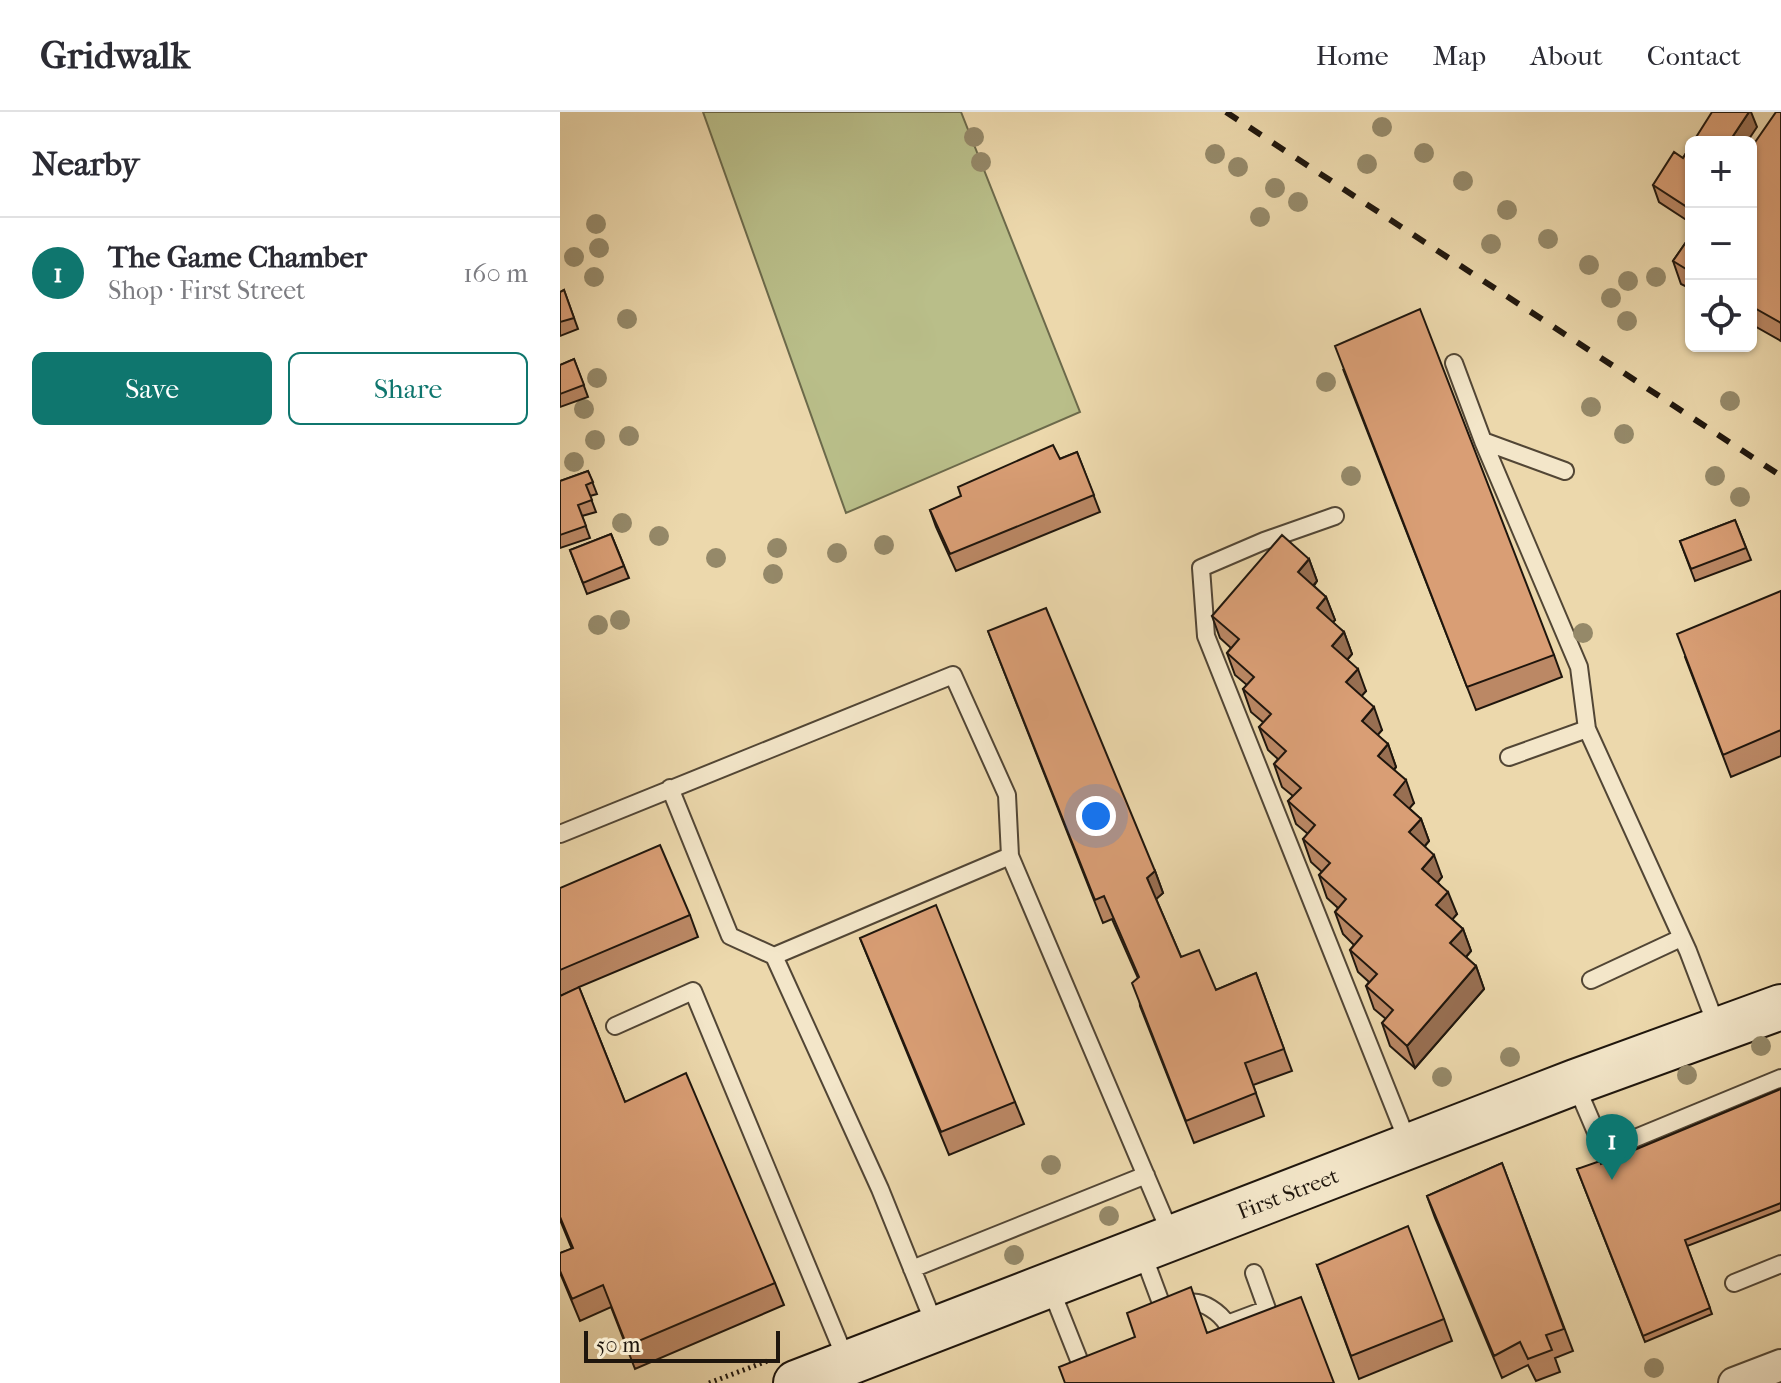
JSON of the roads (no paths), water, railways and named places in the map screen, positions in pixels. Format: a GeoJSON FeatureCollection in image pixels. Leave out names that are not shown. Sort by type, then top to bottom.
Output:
{"type":"FeatureCollection","features":[{"type":"Feature","properties":{"kind":"street","name":"First Street"},"geometry":{"type":"LineString","coordinates":[[788,1370],[847,1363],[1575,1082],[1781,1007]]}},
{"type":"Feature","properties":{"kind":"street"},"geometry":{"type":"LineString","coordinates":[[1734,1383],[1781,1365]]}},
{"type":"Feature","properties":{"kind":"lane"},"geometry":{"type":"LineString","coordinates":[[1454,363],[1483,441],[1579,667],[1587,729],[1681,938],[1718,1029]]}},
{"type":"Feature","properties":{"kind":"lane"},"geometry":{"type":"LineString","coordinates":[[1483,441],[1565,471]]}},
{"type":"Feature","properties":{"kind":"lane"},"geometry":{"type":"LineString","coordinates":[[1335,516],[1201,568],[1206,636],[1409,1146]]}},
{"type":"Feature","properties":{"kind":"lane"},"geometry":{"type":"LineString","coordinates":[[560,834],[953,675],[1007,795],[1010,856],[1146,1175],[1166,1316],[1191,1302],[1221,1315],[1227,1324]]}},
{"type":"Feature","properties":{"kind":"lane"},"geometry":{"type":"LineString","coordinates":[[1509,757],[1587,729]]}},
{"type":"Feature","properties":{"kind":"lane"},"geometry":{"type":"LineString","coordinates":[[670,788],[730,936],[774,956],[880,1189],[936,1329]]}},
{"type":"Feature","properties":{"kind":"lane"},"geometry":{"type":"LineString","coordinates":[[774,956],[1010,856]]}},
{"type":"Feature","properties":{"kind":"lane"},"geometry":{"type":"LineString","coordinates":[[1591,980],[1681,938]]}},
{"type":"Feature","properties":{"kind":"lane"},"geometry":{"type":"LineString","coordinates":[[615,1026],[693,991],[847,1363]]}},
{"type":"Feature","properties":{"kind":"lane"},"geometry":{"type":"LineString","coordinates":[[1575,1082],[1604,1151],[1781,1078]]}},
{"type":"Feature","properties":{"kind":"lane"},"geometry":{"type":"LineString","coordinates":[[912,1269],[1146,1175]]}},
{"type":"Feature","properties":{"kind":"lane"},"geometry":{"type":"LineString","coordinates":[[1734,1283],[1781,1264]]}},
{"type":"Feature","properties":{"kind":"lane"},"geometry":{"type":"LineString","coordinates":[[1207,1331],[1267,1309],[1254,1273]]}},
{"type":"Feature","properties":{"kind":"lane"},"geometry":{"type":"LineString","coordinates":[[1049,1286],[1083,1370]]}},
{"type":"Feature","properties":{"kind":"railway"},"geometry":{"type":"LineString","coordinates":[[1226,112],[1781,476]]}},
{"type":"Feature","properties":{"kind":"place","name":"The Game Chamber"},"geometry":{"type":"Point","coordinates":[1612,1180]}}]}
